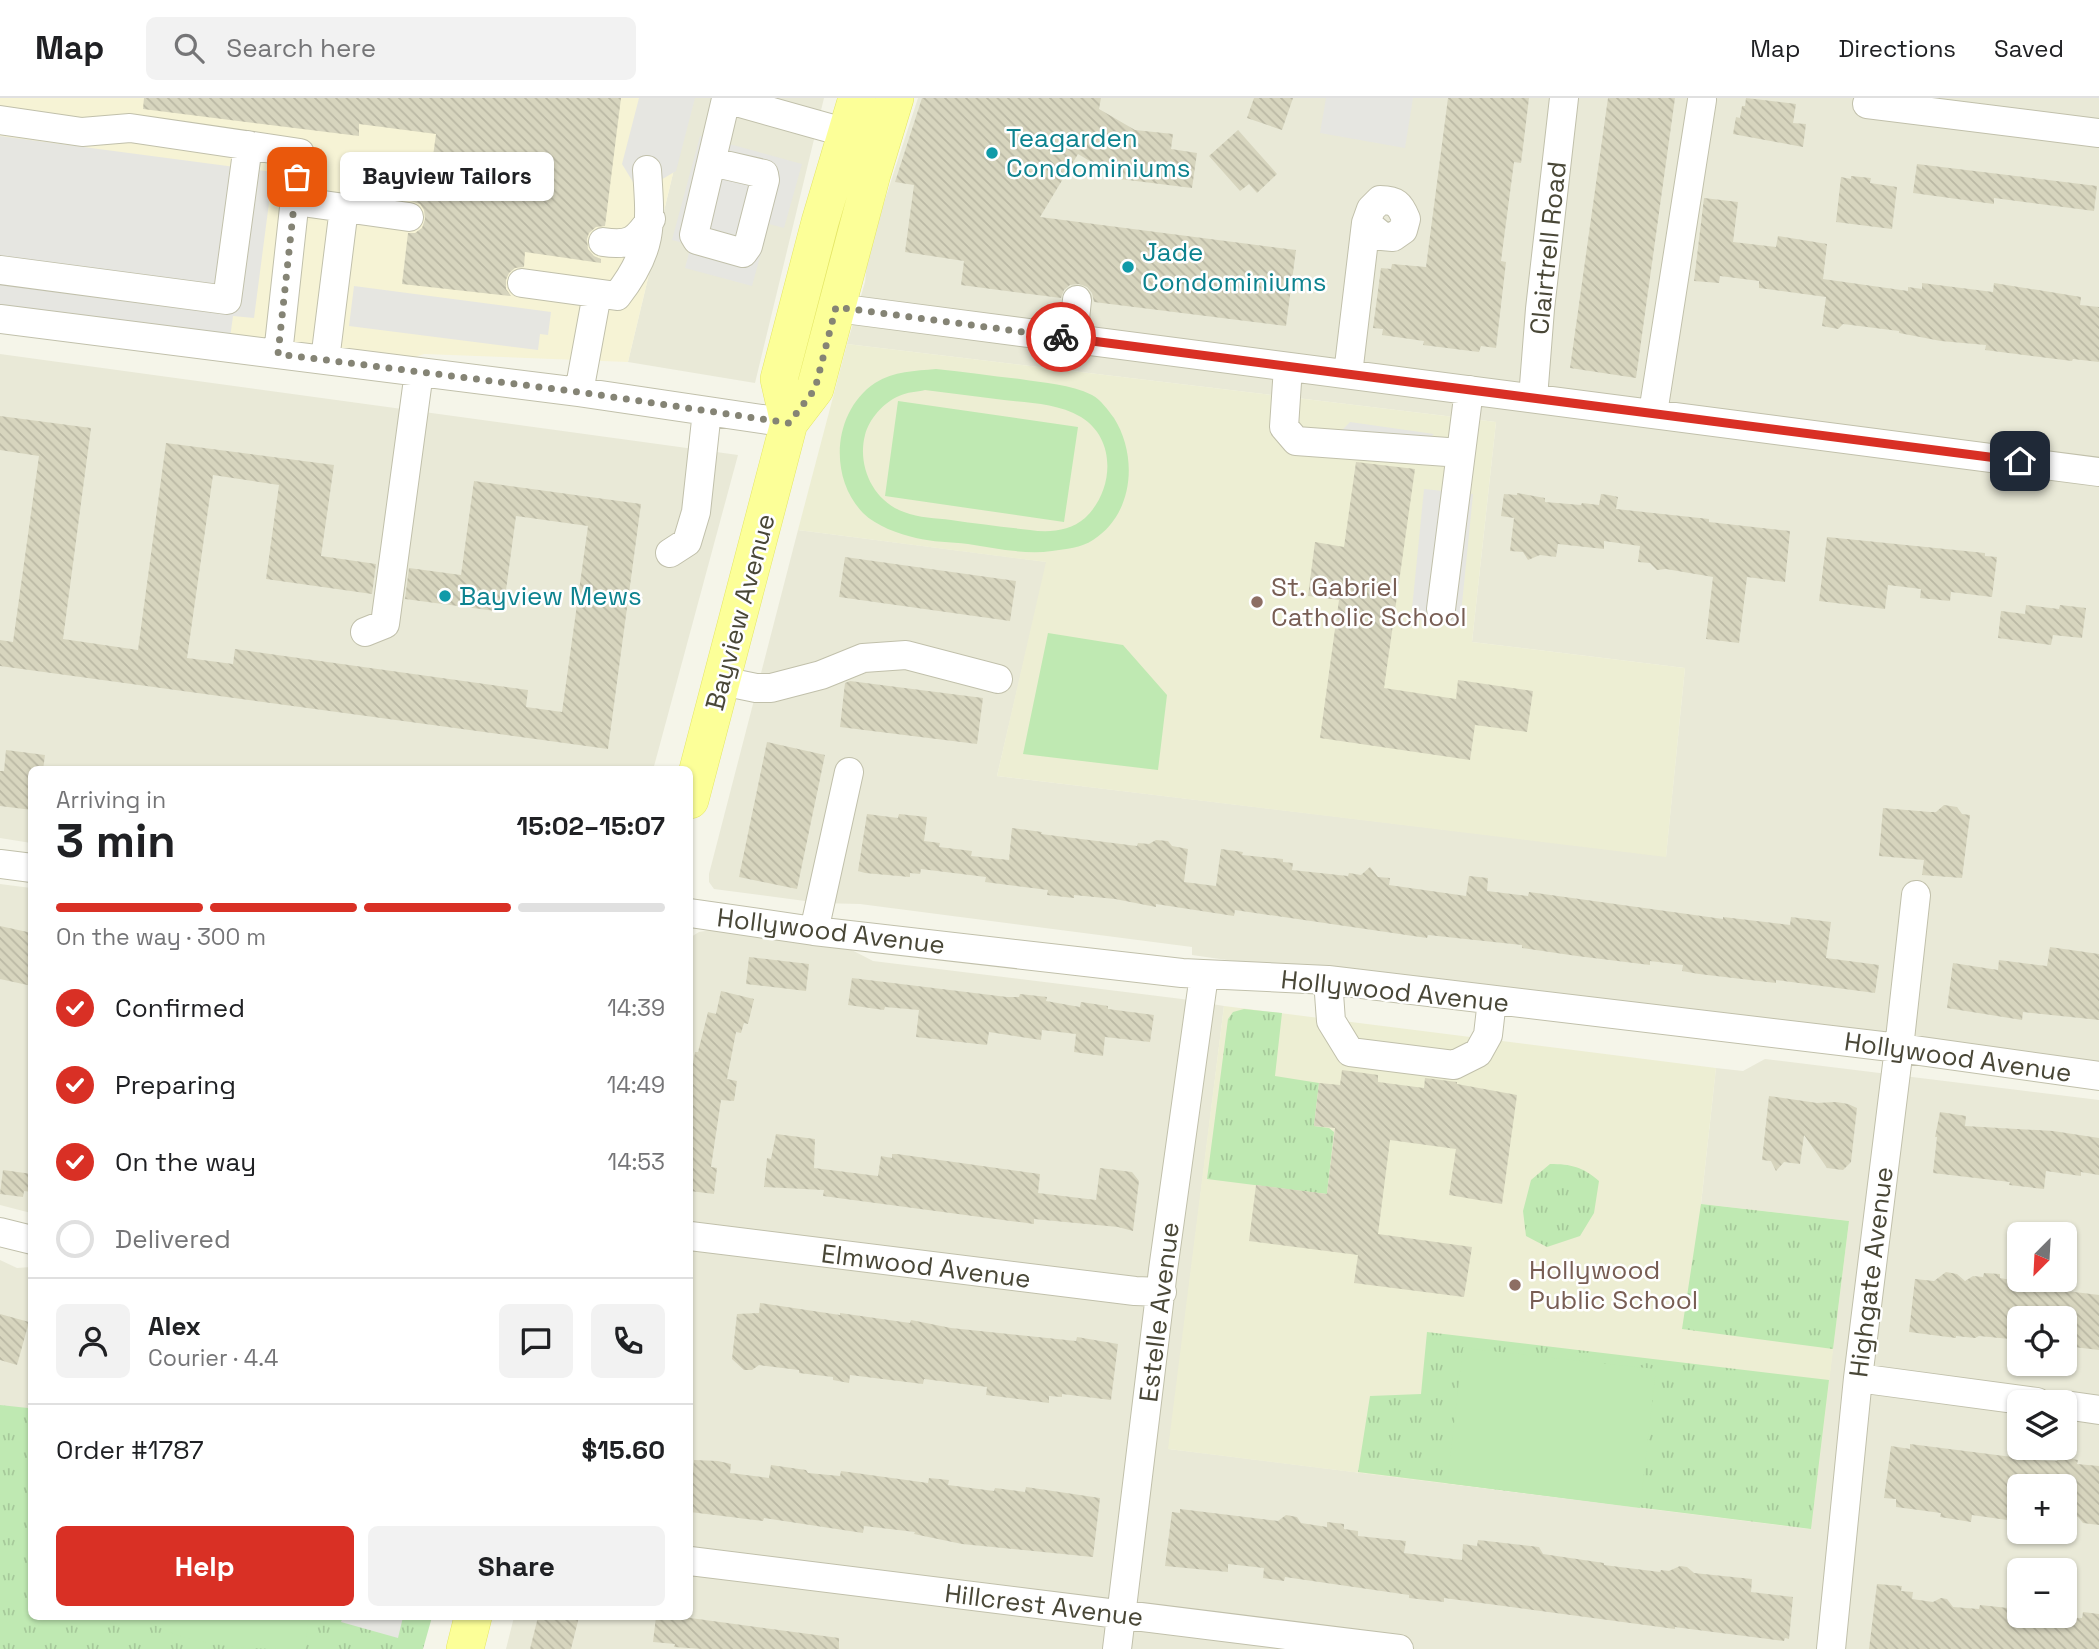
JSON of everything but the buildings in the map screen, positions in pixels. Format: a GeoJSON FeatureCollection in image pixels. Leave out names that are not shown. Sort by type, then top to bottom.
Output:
{"type":"FeatureCollection","features":[{"type":"Feature","properties":{"kind":"main road","name":"Bayview Avenue"},"geometry":{"type":"LineString","coordinates":[[789,423],[779,379],[857,98]]}},
{"type":"Feature","properties":{"kind":"main road","name":"Bayview Avenue"},"geometry":{"type":"LineString","coordinates":[[693,789],[789,423],[815,389],[895,98]]}},
{"type":"Feature","properties":{"kind":"main road"},"geometry":{"type":"LineString","coordinates":[[832,182],[837,243],[825,292],[830,303],[836,307]]}},
{"type":"Feature","properties":{"kind":"main road"},"geometry":{"type":"LineString","coordinates":[[465,1649],[472,1620]]}},
{"type":"Feature","properties":{"kind":"street","name":"Clairtrell Road"},"geometry":{"type":"LineString","coordinates":[[1533,398],[1540,309],[1564,98]]}},
{"type":"Feature","properties":{"kind":"street"},"geometry":{"type":"LineString","coordinates":[[712,162],[726,99],[847,133]]}},
{"type":"Feature","properties":{"kind":"street"},"geometry":{"type":"LineString","coordinates":[[1653,413],[1702,100]]}},
{"type":"Feature","properties":{"kind":"street"},"geometry":{"type":"LineString","coordinates":[[1867,104],[2099,133]]}},
{"type":"Feature","properties":{"kind":"street"},"geometry":{"type":"LineString","coordinates":[[0,120],[82,132],[130,128],[300,153],[278,354]]}},
{"type":"Feature","properties":{"kind":"street"},"geometry":{"type":"LineString","coordinates":[[0,270],[227,300],[248,145]]}},
{"type":"Feature","properties":{"kind":"street"},"geometry":{"type":"LineString","coordinates":[[522,283],[617,296],[634,275],[646,247],[651,219],[647,170]]}},
{"type":"Feature","properties":{"kind":"street"},"geometry":{"type":"LineString","coordinates":[[295,201],[409,217]]}},
{"type":"Feature","properties":{"kind":"street"},"geometry":{"type":"LineString","coordinates":[[325,360],[344,208]]}},
{"type":"Feature","properties":{"kind":"street"},"geometry":{"type":"LineString","coordinates":[[603,242],[627,243],[639,236],[651,219]]}},
{"type":"Feature","properties":{"kind":"street"},"geometry":{"type":"LineString","coordinates":[[1348,374],[1366,223]]}},
{"type":"Feature","properties":{"kind":"street"},"geometry":{"type":"LineString","coordinates":[[579,392],[597,294]]}},
{"type":"Feature","properties":{"kind":"street"},"geometry":{"type":"LineString","coordinates":[[1073,338],[1077,300]]}},
{"type":"Feature","properties":{"kind":"street"},"geometry":{"type":"LineString","coordinates":[[836,307],[2099,472]]}},
{"type":"Feature","properties":{"kind":"street"},"geometry":{"type":"LineString","coordinates":[[0,319],[579,392],[789,423]]}},
{"type":"Feature","properties":{"kind":"street"},"geometry":{"type":"LineString","coordinates":[[1289,367],[1284,427],[1296,441],[1461,453]]}},
{"type":"Feature","properties":{"kind":"street"},"geometry":{"type":"LineString","coordinates":[[365,632],[385,624],[419,372]]}},
{"type":"Feature","properties":{"kind":"street"},"geometry":{"type":"LineString","coordinates":[[1441,609],[1469,390]]}},
{"type":"Feature","properties":{"kind":"street"},"geometry":{"type":"LineString","coordinates":[[670,553],[687,542],[696,512],[707,411]]}},
{"type":"Feature","properties":{"kind":"street"},"geometry":{"type":"LineString","coordinates":[[722,681],[756,688],[771,688],[821,675],[863,658],[906,655],[998,679]]}},
{"type":"Feature","properties":{"kind":"street"},"geometry":{"type":"LineString","coordinates":[[814,931],[849,772]]}},
{"type":"Feature","properties":{"kind":"street"},"geometry":{"type":"LineString","coordinates":[[0,864],[28,868]]}},
{"type":"Feature","properties":{"kind":"street","name":"Highgate Avenue"},"geometry":{"type":"LineString","coordinates":[[1831,1649],[1858,1378],[1916,895]]}},
{"type":"Feature","properties":{"kind":"street","name":"Hollywood Avenue"},"geometry":{"type":"LineString","coordinates":[[693,913],[814,931],[1204,975],[1328,980],[1899,1048],[2099,1076]]}},
{"type":"Feature","properties":{"kind":"street","name":"Estelle Avenue"},"geometry":{"type":"LineString","coordinates":[[1117,1649],[1163,1270],[1204,975]]}},
{"type":"Feature","properties":{"kind":"street"},"geometry":{"type":"LineString","coordinates":[[1328,980],[1331,1021],[1350,1052],[1454,1065],[1478,1053],[1488,1035],[1492,1000]]}},
{"type":"Feature","properties":{"kind":"street"},"geometry":{"type":"LineString","coordinates":[[0,1232],[28,1239]]}},
{"type":"Feature","properties":{"kind":"street","name":"Elmwood Avenue"},"geometry":{"type":"LineString","coordinates":[[693,1236],[1135,1292],[1162,1292]]}},
{"type":"Feature","properties":{"kind":"street"},"geometry":{"type":"LineString","coordinates":[[1858,1378],[2007,1398]]}},
{"type":"Feature","properties":{"kind":"street"},"geometry":{"type":"LineString","coordinates":[[2077,1407],[2099,1410]]}},
{"type":"Feature","properties":{"kind":"street","name":"Hillcrest Avenue"},"geometry":{"type":"LineString","coordinates":[[693,1561],[1399,1649]]}},
{"type":"Feature","properties":{"kind":"shaded area"},"geometry":{"type":"Polygon","coordinates":[[[0,98],[691,98],[628,362],[424,354],[393,365],[0,315],[0,98]]]}},
{"type":"Feature","properties":{"kind":"shaded area"},"geometry":{"type":"Polygon","coordinates":[[[639,98],[695,98],[676,171],[654,184],[636,187],[622,164],[639,98]]]}},
{"type":"Feature","properties":{"kind":"shaded area"},"geometry":{"type":"Polygon","coordinates":[[[691,98],[824,98],[755,383],[628,362],[691,98]]]}},
{"type":"Feature","properties":{"kind":"shaded area"},"geometry":{"type":"Polygon","coordinates":[[[918,98],[2099,98],[2099,1066],[1227,960],[1192,955],[1192,947],[860,904],[820,903],[714,889],[709,882],[709,874],[798,530],[1047,562],[997,776],[1666,856],[1685,668],[1472,642],[1496,422],[847,344],[865,282],[867,263],[879,218],[918,98]]]}},
{"type":"Feature","properties":{"kind":"shaded area"},"geometry":{"type":"Polygon","coordinates":[[[1326,98],[1413,98],[1405,148],[1320,133],[1326,98]]]}},
{"type":"Feature","properties":{"kind":"shaded area"},"geometry":{"type":"Polygon","coordinates":[[[0,136],[273,172],[254,318],[233,316],[230,338],[0,308],[0,136]]]}},
{"type":"Feature","properties":{"kind":"shaded area"},"geometry":{"type":"Polygon","coordinates":[[[700,136],[802,164],[784,228],[769,224],[752,286],[685,268],[691,245],[672,240],[700,136]]]}},
{"type":"Feature","properties":{"kind":"shaded area"},"geometry":{"type":"Polygon","coordinates":[[[354,286],[551,312],[548,335],[540,334],[538,350],[349,326],[354,286]]]}},
{"type":"Feature","properties":{"kind":"shaded area","name":"St. Gabriel Catholic School"},"geometry":{"type":"Polygon","coordinates":[[[847,344],[1496,422],[1472,642],[1685,668],[1666,857],[997,776],[1046,562],[798,530],[847,344]]]}},
{"type":"Feature","properties":{"kind":"shaded area"},"geometry":{"type":"Polygon","coordinates":[[[0,354],[738,455],[654,766],[28,766],[28,843],[0,838],[0,354]]]}},
{"type":"Feature","properties":{"kind":"shaded area"},"geometry":{"type":"Polygon","coordinates":[[[1350,422],[1434,434],[1423,444],[1339,433],[1350,422]]]}},
{"type":"Feature","properties":{"kind":"shaded area"},"geometry":{"type":"Polygon","coordinates":[[[1424,489],[1473,494],[1460,624],[1411,619],[1424,489]]]}},
{"type":"Feature","properties":{"kind":"shaded area"},"geometry":{"type":"Polygon","coordinates":[[[0,884],[28,888],[28,1212],[0,1205],[0,884]]]}},
{"type":"Feature","properties":{"kind":"shaded area"},"geometry":{"type":"Polygon","coordinates":[[[711,930],[844,946],[873,961],[1224,1006],[1169,1449],[1810,1529],[1849,1221],[1701,1204],[1716,1068],[1743,1071],[1765,1059],[2099,1100],[2099,1649],[506,1649],[513,1620],[693,1620],[693,936],[699,932],[711,930]]]}},
{"type":"Feature","properties":{"kind":"shaded area","name":"Hollywood Public School"},"geometry":{"type":"Polygon","coordinates":[[[1224,1006],[1716,1068],[1701,1204],[1849,1221],[1811,1529],[1168,1449],[1224,1006]]]}},
{"type":"Feature","properties":{"kind":"shaded area"},"geometry":{"type":"Polygon","coordinates":[[[0,1260],[17,1268],[28,1267],[28,1411],[0,1407],[0,1260]]]}},
{"type":"Feature","properties":{"kind":"shaded area"},"geometry":{"type":"Polygon","coordinates":[[[342,1620],[402,1620],[398,1638],[341,1622],[342,1620]]]}},
{"type":"Feature","properties":{"kind":"green space"},"geometry":{"type":"Polygon","coordinates":[[[936,369],[1057,384],[1084,391],[1104,405],[1122,433],[1129,466],[1124,500],[1107,529],[1088,543],[1078,546],[1063,550],[1021,552],[916,538],[888,529],[863,513],[844,481],[840,463],[840,445],[850,410],[861,395],[882,379],[905,372],[936,369]],[[925,390],[902,395],[888,402],[870,423],[865,435],[863,459],[870,481],[876,491],[893,507],[922,517],[1044,531],[1073,526],[1095,507],[1106,480],[1106,452],[1101,438],[1081,417],[1043,404],[925,390]]]}},
{"type":"Feature","properties":{"kind":"green space"},"geometry":{"type":"Polygon","coordinates":[[[898,401],[1078,427],[1064,522],[885,496],[898,401]]]}},
{"type":"Feature","properties":{"kind":"green space"},"geometry":{"type":"Polygon","coordinates":[[[1048,633],[1123,645],[1167,695],[1158,770],[1023,754],[1048,633]]]}},
{"type":"Feature","properties":{"kind":"green space"},"geometry":{"type":"Polygon","coordinates":[[[1244,1009],[1282,1013],[1275,1076],[1319,1083],[1314,1126],[1329,1128],[1334,1132],[1327,1194],[1207,1179],[1228,1019],[1233,1012],[1244,1009]]]}},
{"type":"Feature","properties":{"kind":"green space"},"geometry":{"type":"Polygon","coordinates":[[[1550,1164],[1576,1167],[1599,1181],[1594,1213],[1580,1236],[1547,1247],[1526,1236],[1523,1211],[1531,1180],[1550,1164]]]}},
{"type":"Feature","properties":{"kind":"green space"},"geometry":{"type":"Polygon","coordinates":[[[1701,1204],[1849,1221],[1833,1349],[1682,1329],[1701,1204]]]}},
{"type":"Feature","properties":{"kind":"green space"},"geometry":{"type":"Polygon","coordinates":[[[1427,1332],[1829,1380],[1811,1529],[1358,1472],[1370,1396],[1421,1394],[1427,1332]]]}},
{"type":"Feature","properties":{"kind":"green space"},"geometry":{"type":"Polygon","coordinates":[[[1463,1348],[1656,1369],[1640,1508],[1447,1483],[1463,1348]]]}},
{"type":"Feature","properties":{"kind":"green space"},"geometry":{"type":"Polygon","coordinates":[[[0,1405],[28,1408],[28,1620],[431,1620],[423,1649],[0,1649],[0,1405]]]}},
{"type":"Feature","properties":{"kind":"green space"},"geometry":{"type":"Polygon","coordinates":[[[146,1620],[309,1620],[305,1649],[220,1645],[179,1636],[146,1620]]]}},
{"type":"Feature","properties":{"kind":"way so far"},"geometry":{"type":"LineString","coordinates":[[297,177],[278,354],[579,392],[789,423],[815,389],[836,307],[1061,337]]}},
{"type":"Feature","properties":{"kind":"place","name":"Teagarden Condominiums"},"geometry":{"type":"Point","coordinates":[992,153]}},
{"type":"Feature","properties":{"kind":"place","name":"Bayview Tailors"},"geometry":{"type":"Point","coordinates":[297,177]}},
{"type":"Feature","properties":{"kind":"place","name":"Jade Condominiums"},"geometry":{"type":"Point","coordinates":[1128,267]}},
{"type":"Feature","properties":{"kind":"place","name":"Bayview Mews"},"geometry":{"type":"Point","coordinates":[445,596]}},
{"type":"Feature","properties":{"kind":"place","name":"St. Gabriel Catholic School"},"geometry":{"type":"Point","coordinates":[1257,602]}},
{"type":"Feature","properties":{"kind":"place","name":"Hollywood Public School"},"geometry":{"type":"Point","coordinates":[1515,1285]}},
{"type":"Feature","properties":{"kind":"route"},"geometry":{"type":"LineString","coordinates":[[1061,337],[2020,461]]}}]}
